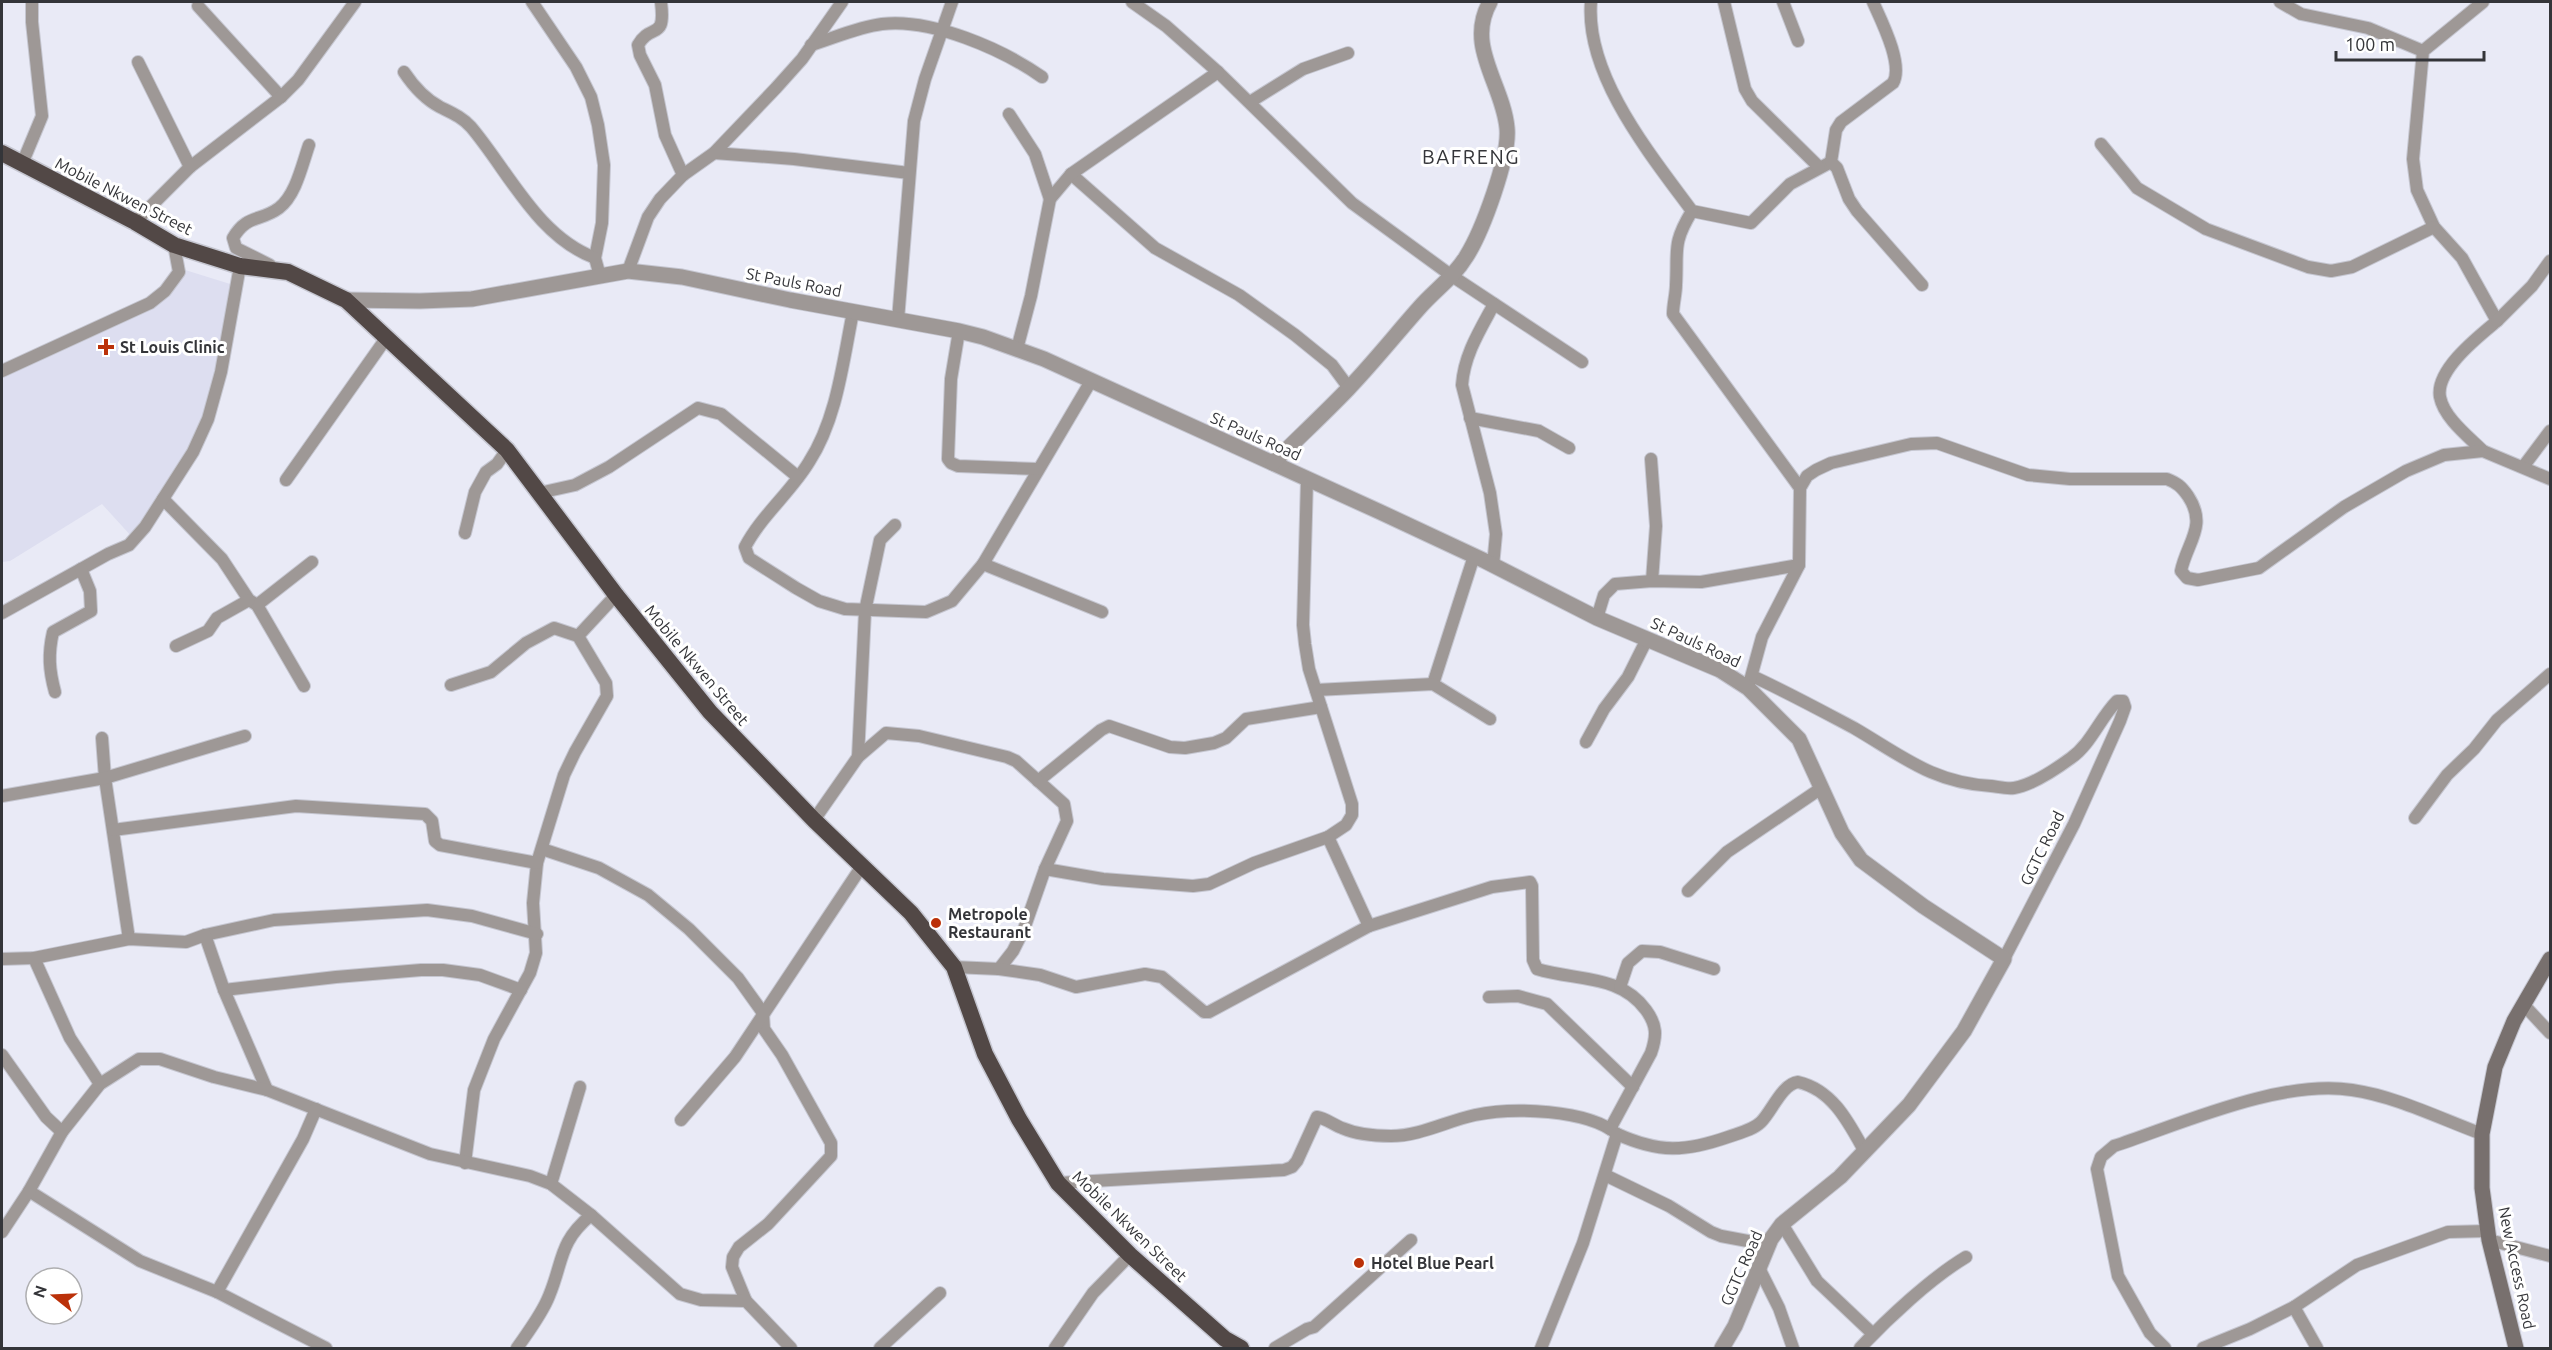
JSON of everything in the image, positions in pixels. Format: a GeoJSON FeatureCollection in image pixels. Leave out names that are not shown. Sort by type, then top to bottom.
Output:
{"type":"FeatureCollection","features":[{"type":"Feature","properties":{"kind":"highway","name":"Mobile Nkwen Street"},"geometry":{"type":"LineString","coordinates":[[2,153],[135,222],[174,245],[240,266],[288,272],[346,300],[507,450],[616,596],[710,712],[814,820],[911,913],[954,967],[985,1054],[1018,1119],[1058,1183],[1130,1255],[1225,1339],[1241,1348]]}},
{"type":"Feature","properties":{"kind":"main road","name":"New Access Road"},"geometry":{"type":"LineString","coordinates":[[2516,1348],[2488,1235],[2482,1188],[2482,1134],[2495,1067],[2523,1004],[2550,958]]}},
{"type":"Feature","properties":{"kind":"street"},"geometry":{"type":"LineString","coordinates":[[22,164],[42,116],[32,2]]}},
{"type":"Feature","properties":{"kind":"street"},"geometry":{"type":"LineString","coordinates":[[135,222],[190,167],[281,97],[298,80],[355,2]]}},
{"type":"Feature","properties":{"kind":"street"},"geometry":{"type":"LineString","coordinates":[[532,2],[576,68],[591,97],[598,125],[604,165],[604,196],[596,258],[600,276]]}},
{"type":"Feature","properties":{"kind":"street"},"geometry":{"type":"LineString","coordinates":[[661,2],[663,23],[659,30],[638,45],[655,85],[665,135],[683,175]]}},
{"type":"Feature","properties":{"kind":"street"},"geometry":{"type":"LineString","coordinates":[[628,271],[648,217],[660,199],[683,175],[714,153],[776,88],[842,2]]}},
{"type":"Feature","properties":{"kind":"street"},"geometry":{"type":"LineString","coordinates":[[898,320],[914,121],[952,2]]}},
{"type":"Feature","properties":{"kind":"street"},"geometry":{"type":"LineString","coordinates":[[1132,2],[1167,26],[1218,72],[1352,203],[1452,276],[1582,362]]}},
{"type":"Feature","properties":{"kind":"street"},"geometry":{"type":"LineString","coordinates":[[1273,463],[1349,388],[1428,297],[1452,276],[1467,256],[1479,231],[1500,172],[1506,146],[1507,127],[1483,52],[1481,30],[1484,13],[1490,2]]}},
{"type":"Feature","properties":{"kind":"street"},"geometry":{"type":"LineString","coordinates":[[1591,2],[1590,25],[1594,46],[1606,78],[1639,138],[1692,211],[1751,223],[1790,184],[1831,162]]}},
{"type":"Feature","properties":{"kind":"street"},"geometry":{"type":"LineString","coordinates":[[1724,2],[1745,89],[1752,101],[1819,167]]}},
{"type":"Feature","properties":{"kind":"street"},"geometry":{"type":"LineString","coordinates":[[1783,2],[1798,41]]}},
{"type":"Feature","properties":{"kind":"street"},"geometry":{"type":"LineString","coordinates":[[1873,2],[1897,65],[1897,76],[1893,83],[1841,122],[1836,130],[1831,162],[1857,211],[1922,285]]}},
{"type":"Feature","properties":{"kind":"street"},"geometry":{"type":"LineString","coordinates":[[2280,2],[2301,14],[2368,28],[2423,51]]}},
{"type":"Feature","properties":{"kind":"street"},"geometry":{"type":"LineString","coordinates":[[2483,2],[2423,51],[2413,159],[2417,190],[2434,227],[2462,258],[2497,321]]}},
{"type":"Feature","properties":{"kind":"street"},"geometry":{"type":"LineString","coordinates":[[198,6],[281,97]]}},
{"type":"Feature","properties":{"kind":"street"},"geometry":{"type":"LineString","coordinates":[[811,45],[881,24],[900,24],[941,31],[1004,55],[1042,77]]}},
{"type":"Feature","properties":{"kind":"street"},"geometry":{"type":"LineString","coordinates":[[1250,102],[1303,69],[1348,53]]}},
{"type":"Feature","properties":{"kind":"street"},"geometry":{"type":"LineString","coordinates":[[138,62],[190,167]]}},
{"type":"Feature","properties":{"kind":"street"},"geometry":{"type":"LineString","coordinates":[[404,72],[423,95],[460,117],[471,127],[509,180],[567,245],[596,258]]}},
{"type":"Feature","properties":{"kind":"street"},"geometry":{"type":"LineString","coordinates":[[1017,349],[1031,296],[1050,199],[1071,174],[1218,72]]}},
{"type":"Feature","properties":{"kind":"street"},"geometry":{"type":"LineString","coordinates":[[1009,114],[1035,154],[1050,199]]}},
{"type":"Feature","properties":{"kind":"street"},"geometry":{"type":"LineString","coordinates":[[2101,144],[2136,188],[2206,229],[2308,267],[2331,271],[2352,267],[2434,227]]}},
{"type":"Feature","properties":{"kind":"street"},"geometry":{"type":"LineString","coordinates":[[288,272],[251,258],[236,249],[233,238],[240,225],[279,208],[291,195],[309,145]]}},
{"type":"Feature","properties":{"kind":"street"},"geometry":{"type":"LineString","coordinates":[[714,153],[909,172]]}},
{"type":"Feature","properties":{"kind":"street"},"geometry":{"type":"LineString","coordinates":[[1071,174],[1155,248],[1239,295],[1287,329],[1332,365],[1349,388]]}},
{"type":"Feature","properties":{"kind":"street"},"geometry":{"type":"LineString","coordinates":[[1692,211],[1680,232],[1676,247],[1673,314],[1800,488]]}},
{"type":"Feature","properties":{"kind":"street"},"geometry":{"type":"LineString","coordinates":[[2,371],[150,303],[165,291],[179,272],[174,245]]}},
{"type":"Feature","properties":{"kind":"street"},"geometry":{"type":"LineString","coordinates":[[2550,261],[2532,286],[2459,354],[2442,383],[2440,397],[2447,411],[2483,451],[2550,479]]}},
{"type":"Feature","properties":{"kind":"street"},"geometry":{"type":"LineString","coordinates":[[2,613],[129,545],[163,500],[197,443],[208,419],[221,372],[240,266]]}},
{"type":"Feature","properties":{"kind":"street","name":"St Pauls Road"},"geometry":{"type":"LineString","coordinates":[[346,300],[472,299],[628,271],[682,277],[959,331],[1017,349],[1308,479],[1474,556],[1597,618],[1750,682],[1798,739],[1842,833],[1861,860],[1923,906],[2004,959]]}},
{"type":"Feature","properties":{"kind":"street"},"geometry":{"type":"LineString","coordinates":[[1493,566],[1496,534],[1491,493],[1462,385],[1463,368],[1469,352],[1494,304]]}},
{"type":"Feature","properties":{"kind":"street"},"geometry":{"type":"LineString","coordinates":[[853,312],[828,423],[819,445],[745,547],[748,558],[819,601],[845,609],[926,612],[952,601],[983,564],[1091,381]]}},
{"type":"Feature","properties":{"kind":"street"},"geometry":{"type":"LineString","coordinates":[[959,331],[951,379],[948,459],[951,464],[958,466],[1038,469]]}},
{"type":"Feature","properties":{"kind":"street"},"geometry":{"type":"LineString","coordinates":[[286,480],[387,337]]}},
{"type":"Feature","properties":{"kind":"street"},"geometry":{"type":"LineString","coordinates":[[540,493],[576,485],[698,408],[721,414],[798,477]]}},
{"type":"Feature","properties":{"kind":"street"},"geometry":{"type":"LineString","coordinates":[[1470,418],[1539,431],[1569,448]]}},
{"type":"Feature","properties":{"kind":"street"},"geometry":{"type":"LineString","coordinates":[[2523,467],[2550,430]]}},
{"type":"Feature","properties":{"kind":"street"},"geometry":{"type":"LineString","coordinates":[[1750,682],[1762,637],[1799,565],[1800,488],[1807,476],[1831,463],[1911,444],[1937,443],[2028,475],[2054,479],[2167,478],[2180,484],[2194,505],[2198,521],[2181,572],[2187,578],[2199,580],[2259,568],[2344,507],[2406,471],[2444,455],[2483,451]]}},
{"type":"Feature","properties":{"kind":"street"},"geometry":{"type":"LineString","coordinates":[[465,532],[475,492],[486,472],[497,464],[507,450]]}},
{"type":"Feature","properties":{"kind":"street"},"geometry":{"type":"LineString","coordinates":[[1651,459],[1656,526],[1652,581]]}},
{"type":"Feature","properties":{"kind":"street"},"geometry":{"type":"LineString","coordinates":[[1045,869],[1103,879],[1193,886],[1209,884],[1254,863],[1328,837],[1346,825],[1352,815],[1352,804],[1309,669],[1303,625],[1308,479]]}},
{"type":"Feature","properties":{"kind":"street"},"geometry":{"type":"LineString","coordinates":[[163,500],[222,559],[253,603],[304,686]]}},
{"type":"Feature","properties":{"kind":"street"},"geometry":{"type":"LineString","coordinates":[[858,757],[865,611],[880,540],[895,525]]}},
{"type":"Feature","properties":{"kind":"street"},"geometry":{"type":"LineString","coordinates":[[1433,684],[1474,556]]}},
{"type":"Feature","properties":{"kind":"street"},"geometry":{"type":"LineString","coordinates":[[176,646],[208,631],[217,618],[253,603],[312,562]]}},
{"type":"Feature","properties":{"kind":"street"},"geometry":{"type":"LineString","coordinates":[[983,564],[1102,612]]}},
{"type":"Feature","properties":{"kind":"street"},"geometry":{"type":"LineString","coordinates":[[1597,618],[1604,595],[1615,584],[1652,581],[1701,582],[1799,565]]}},
{"type":"Feature","properties":{"kind":"street"},"geometry":{"type":"LineString","coordinates":[[55,692],[49,669],[49,650],[53,632],[91,610],[90,591],[81,569]]}},
{"type":"Feature","properties":{"kind":"street"},"geometry":{"type":"LineString","coordinates":[[578,636],[616,596]]}},
{"type":"Feature","properties":{"kind":"street"},"geometry":{"type":"LineString","coordinates":[[451,685],[491,672],[526,643],[554,628],[578,636],[606,683],[607,696],[564,775],[537,863],[533,903],[537,934],[536,953],[521,990],[494,1039],[474,1090],[465,1163]]}},
{"type":"Feature","properties":{"kind":"street"},"geometry":{"type":"LineString","coordinates":[[1586,742],[1604,709],[1628,677],[1647,639]]}},
{"type":"Feature","properties":{"kind":"street"},"geometry":{"type":"LineString","coordinates":[[2415,818],[2447,775],[2474,749],[2497,720],[2550,674]]}},
{"type":"Feature","properties":{"kind":"street","name":"GGTC Road"},"geometry":{"type":"LineString","coordinates":[[1722,1348],[1735,1326],[1768,1245],[1782,1224],[1840,1177],[1910,1105],[1965,1031],[2074,824],[2125,707],[2122,701],[2117,701],[2079,752],[2028,784],[2014,788],[1975,785],[1928,772],[1804,700],[1750,682]]}},
{"type":"Feature","properties":{"kind":"street"},"geometry":{"type":"LineString","coordinates":[[1316,690],[1433,684],[1490,719]]}},
{"type":"Feature","properties":{"kind":"street"},"geometry":{"type":"LineString","coordinates":[[1038,781],[1109,726],[1170,747],[1185,748],[1214,743],[1226,738],[1246,719],[1321,707]]}},
{"type":"Feature","properties":{"kind":"street"},"geometry":{"type":"LineString","coordinates":[[814,820],[858,757],[886,733],[919,736],[1016,761],[1064,804],[1067,821],[1045,869],[1024,929],[1013,951],[999,969]]}},
{"type":"Feature","properties":{"kind":"street"},"geometry":{"type":"LineString","coordinates":[[2,796],[105,778],[245,736]]}},
{"type":"Feature","properties":{"kind":"street"},"geometry":{"type":"LineString","coordinates":[[102,738],[105,778],[129,939]]}},
{"type":"Feature","properties":{"kind":"street"},"geometry":{"type":"LineString","coordinates":[[1688,891],[1727,852],[1820,789]]}},
{"type":"Feature","properties":{"kind":"street"},"geometry":{"type":"LineString","coordinates":[[113,830],[288,806],[364,808],[425,814],[432,821],[435,842],[440,845],[537,863]]}},
{"type":"Feature","properties":{"kind":"street"},"geometry":{"type":"LineString","coordinates":[[1328,837],[1369,926]]}},
{"type":"Feature","properties":{"kind":"street"},"geometry":{"type":"LineString","coordinates":[[542,849],[599,868],[648,895],[688,929],[738,978],[763,1013],[764,1029],[782,1055],[812,1114],[831,1143],[831,1156],[768,1224],[739,1247],[733,1257],[732,1267],[746,1301],[788,1348]]}},
{"type":"Feature","properties":{"kind":"street"},"geometry":{"type":"LineString","coordinates":[[681,1120],[735,1057],[861,866]]}},
{"type":"Feature","properties":{"kind":"street"},"geometry":{"type":"LineString","coordinates":[[954,967],[999,969],[1040,975],[1076,987],[1154,974],[1162,977],[1204,1012],[1209,1012],[1369,926],[1492,887],[1530,882],[1532,886],[1533,960],[1537,969],[1603,981],[1620,987],[1642,1004],[1655,1025],[1655,1041],[1651,1053],[1613,1132],[1605,1175],[1583,1243],[1540,1348]]}},
{"type":"Feature","properties":{"kind":"street"},"geometry":{"type":"LineString","coordinates":[[2,959],[34,958],[129,939],[186,942],[205,935],[274,920],[427,910],[481,918],[537,934]]}},
{"type":"Feature","properties":{"kind":"street"},"geometry":{"type":"LineString","coordinates":[[205,935],[224,990],[267,1090]]}},
{"type":"Feature","properties":{"kind":"street"},"geometry":{"type":"LineString","coordinates":[[1620,987],[1628,963],[1642,951],[1650,949],[1714,969]]}},
{"type":"Feature","properties":{"kind":"street"},"geometry":{"type":"LineString","coordinates":[[34,958],[70,1038],[100,1084]]}},
{"type":"Feature","properties":{"kind":"street"},"geometry":{"type":"LineString","coordinates":[[224,990],[336,977],[443,970],[480,975],[521,990]]}},
{"type":"Feature","properties":{"kind":"street"},"geometry":{"type":"LineString","coordinates":[[1489,998],[1518,996],[1547,1004],[1633,1087]]}},
{"type":"Feature","properties":{"kind":"street"},"geometry":{"type":"LineString","coordinates":[[2523,1004],[2550,1033]]}},
{"type":"Feature","properties":{"kind":"street"},"geometry":{"type":"LineString","coordinates":[[2,1055],[46,1117],[62,1132]]}},
{"type":"Feature","properties":{"kind":"street"},"geometry":{"type":"LineString","coordinates":[[2,1232],[29,1191],[62,1132],[100,1084],[140,1059],[160,1059],[214,1077],[267,1090],[405,1145],[465,1163],[530,1176],[551,1184],[591,1215],[680,1294],[701,1300],[746,1301]]}},
{"type":"Feature","properties":{"kind":"street"},"geometry":{"type":"LineString","coordinates":[[1058,1183],[1284,1170],[1292,1167],[1297,1161],[1317,1117],[1348,1130],[1392,1136],[1414,1133],[1476,1115],[1532,1112],[1575,1116],[1638,1144],[1662,1149],[1702,1146],[1748,1130],[1761,1123],[1789,1087],[1798,1082],[1825,1095],[1837,1106],[1865,1152]]}},
{"type":"Feature","properties":{"kind":"street"},"geometry":{"type":"LineString","coordinates":[[551,1184],[580,1087]]}},
{"type":"Feature","properties":{"kind":"street"},"geometry":{"type":"LineString","coordinates":[[2165,1348],[2150,1333],[2118,1276],[2097,1169],[2101,1157],[2114,1146],[2267,1095],[2323,1087],[2374,1095],[2482,1134]]}},
{"type":"Feature","properties":{"kind":"street"},"geometry":{"type":"LineString","coordinates":[[217,1292],[303,1139],[316,1109]]}},
{"type":"Feature","properties":{"kind":"street"},"geometry":{"type":"LineString","coordinates":[[1605,1175],[1669,1206],[1711,1232],[1768,1245]]}},
{"type":"Feature","properties":{"kind":"street"},"geometry":{"type":"LineString","coordinates":[[29,1191],[140,1261],[217,1292],[326,1348]]}},
{"type":"Feature","properties":{"kind":"street"},"geometry":{"type":"LineString","coordinates":[[518,1348],[549,1298],[569,1237],[591,1215]]}},
{"type":"Feature","properties":{"kind":"street"},"geometry":{"type":"LineString","coordinates":[[1782,1224],[1808,1270],[1817,1281],[1873,1334]]}},
{"type":"Feature","properties":{"kind":"street"},"geometry":{"type":"LineString","coordinates":[[2203,1348],[2250,1329],[2294,1307],[2357,1265],[2448,1232],[2488,1235],[2550,1256]]}},
{"type":"Feature","properties":{"kind":"street"},"geometry":{"type":"LineString","coordinates":[[1275,1348],[1314,1327],[1412,1240]]}},
{"type":"Feature","properties":{"kind":"street"},"geometry":{"type":"LineString","coordinates":[[1055,1348],[1093,1293],[1130,1255]]}},
{"type":"Feature","properties":{"kind":"street"},"geometry":{"type":"LineString","coordinates":[[1860,1348],[1951,1266],[1966,1257]]}},
{"type":"Feature","properties":{"kind":"street"},"geometry":{"type":"LineString","coordinates":[[1759,1268],[1779,1308],[1793,1348]]}},
{"type":"Feature","properties":{"kind":"street"},"geometry":{"type":"LineString","coordinates":[[880,1348],[940,1293]]}},
{"type":"Feature","properties":{"kind":"street"},"geometry":{"type":"LineString","coordinates":[[2294,1307],[2317,1348]]}},
{"type":"Feature","properties":{"kind":"shaded area"},"geometry":{"type":"Polygon","coordinates":[[[182,269],[243,288],[223,363],[195,448],[133,538],[102,504],[10,561],[2,562],[2,377],[120,323],[182,269]]]}},
{"type":"Feature","properties":{"kind":"place","name":"St Louis Clinic"},"geometry":{"type":"Point","coordinates":[106,347]}},
{"type":"Feature","properties":{"kind":"place","name":"Metropole Restaurant"},"geometry":{"type":"Point","coordinates":[936,923]}},
{"type":"Feature","properties":{"kind":"place","name":"Hotel Blue Pearl"},"geometry":{"type":"Point","coordinates":[1359,1263]}},
{"type":"Feature","properties":{"kind":"district","name":"BAFRENG"},"geometry":{"type":"Point","coordinates":[1471,157]}}]}
